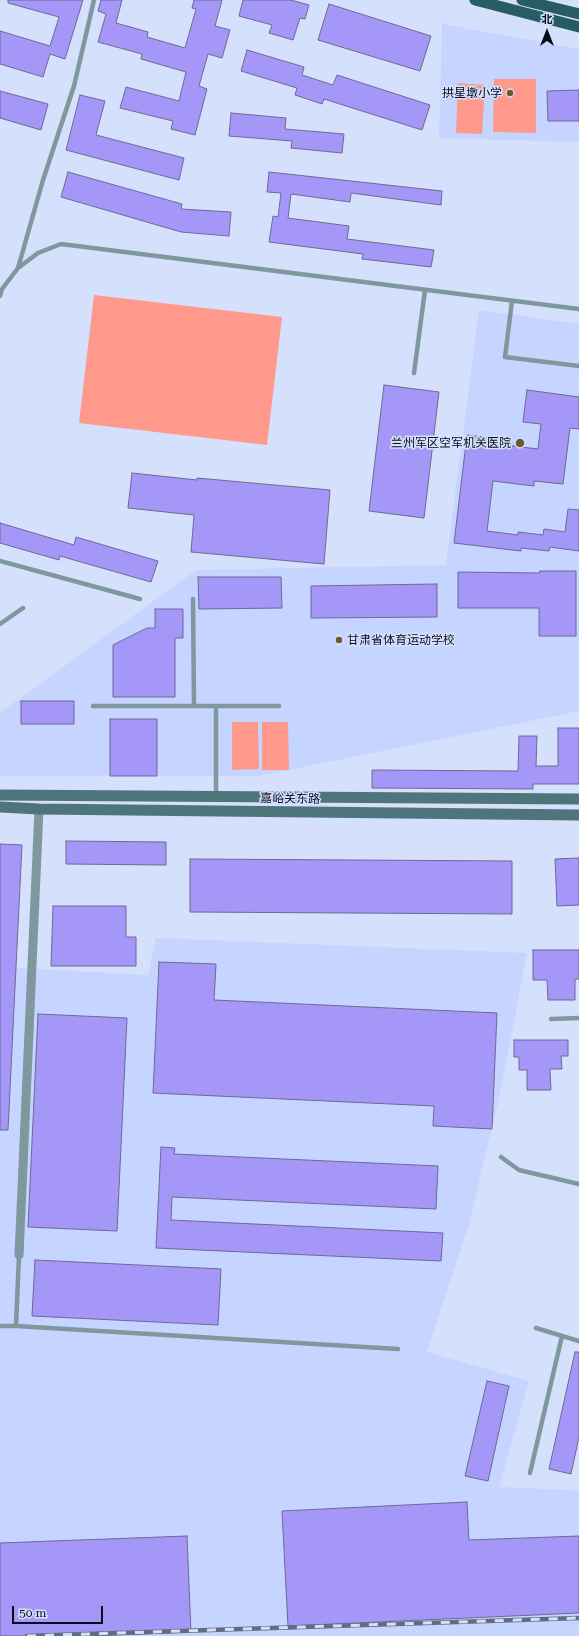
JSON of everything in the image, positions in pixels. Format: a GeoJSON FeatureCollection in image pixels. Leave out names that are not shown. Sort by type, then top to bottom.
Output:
{"type":"FeatureCollection","features":[{"type":"Feature","properties":{"kind":"main road"},"geometry":{"type":"LineString","coordinates":[[475,0],[579,27]]}},
{"type":"Feature","properties":{"kind":"main road"},"geometry":{"type":"LineString","coordinates":[[523,0],[579,14]]}},
{"type":"Feature","properties":{"kind":"main road","name":"嘉峪关东路"},"geometry":{"type":"LineString","coordinates":[[0,795],[579,799]]}},
{"type":"Feature","properties":{"kind":"main road","name":"嘉峪关东路"},"geometry":{"type":"LineString","coordinates":[[0,807],[39,809],[579,815]]}},
{"type":"Feature","properties":{"kind":"street"},"geometry":{"type":"LineString","coordinates":[[19,1255],[39,809]]}},
{"type":"Feature","properties":{"kind":"lane"},"geometry":{"type":"LineString","coordinates":[[18,268],[43,180],[74,86],[94,0]]}},
{"type":"Feature","properties":{"kind":"lane"},"geometry":{"type":"LineString","coordinates":[[0,296],[2,288],[18,268],[38,253],[61,244],[579,309]]}},
{"type":"Feature","properties":{"kind":"lane"},"geometry":{"type":"LineString","coordinates":[[414,373],[425,290]]}},
{"type":"Feature","properties":{"kind":"lane"},"geometry":{"type":"LineString","coordinates":[[512,301],[505,356],[579,366]]}},
{"type":"Feature","properties":{"kind":"lane"},"geometry":{"type":"LineString","coordinates":[[0,561],[140,599]]}},
{"type":"Feature","properties":{"kind":"lane"},"geometry":{"type":"LineString","coordinates":[[193,599],[194,706]]}},
{"type":"Feature","properties":{"kind":"lane"},"geometry":{"type":"LineString","coordinates":[[0,624],[23,608]]}},
{"type":"Feature","properties":{"kind":"lane"},"geometry":{"type":"LineString","coordinates":[[93,706],[279,706]]}},
{"type":"Feature","properties":{"kind":"lane"},"geometry":{"type":"LineString","coordinates":[[216,706],[216,796]]}},
{"type":"Feature","properties":{"kind":"lane"},"geometry":{"type":"LineString","coordinates":[[551,1018],[579,1018]]}},
{"type":"Feature","properties":{"kind":"lane"},"geometry":{"type":"LineString","coordinates":[[501,1157],[519,1170],[579,1184]]}},
{"type":"Feature","properties":{"kind":"lane"},"geometry":{"type":"LineString","coordinates":[[16,1326],[19,1255]]}},
{"type":"Feature","properties":{"kind":"lane"},"geometry":{"type":"LineString","coordinates":[[0,1326],[398,1349]]}},
{"type":"Feature","properties":{"kind":"lane"},"geometry":{"type":"LineString","coordinates":[[536,1328],[579,1341]]}},
{"type":"Feature","properties":{"kind":"lane"},"geometry":{"type":"LineString","coordinates":[[530,1473],[562,1336]]}},
{"type":"Feature","properties":{"kind":"shaded area","name":"拱星墩小学"},"geometry":{"type":"Polygon","coordinates":[[[442,24],[579,49],[579,142],[439,138],[442,24]]]}},
{"type":"Feature","properties":{"kind":"shaded area"},"geometry":{"type":"Polygon","coordinates":[[[494,79],[536,79],[536,133],[493,132],[494,79]]]}},
{"type":"Feature","properties":{"kind":"shaded area"},"geometry":{"type":"Polygon","coordinates":[[[458,83],[485,85],[482,134],[456,133],[458,83]]]}},
{"type":"Feature","properties":{"kind":"shaded area"},"geometry":{"type":"Polygon","coordinates":[[[94,295],[282,317],[267,445],[79,423],[94,295]]]}},
{"type":"Feature","properties":{"kind":"shaded area","name":"甘肃省体育运动学校"},"geometry":{"type":"Polygon","coordinates":[[[479,310],[579,324],[579,711],[259,776],[0,776],[0,713],[196,570],[446,565],[479,310]]]}},
{"type":"Feature","properties":{"kind":"shaded area"},"geometry":{"type":"Polygon","coordinates":[[[232,722],[258,722],[259,769],[232,770],[232,722]]]}},
{"type":"Feature","properties":{"kind":"shaded area"},"geometry":{"type":"Polygon","coordinates":[[[262,722],[288,722],[289,770],[262,770],[262,722]]]}},
{"type":"Feature","properties":{"kind":"shaded area"},"geometry":{"type":"Polygon","coordinates":[[[156,938],[527,953],[498,1104],[468,1227],[427,1352],[529,1381],[499,1487],[571,1490],[579,1492],[579,1636],[0,1636],[0,967],[148,975],[156,938]]]}},
{"type":"Feature","properties":{"kind":"building"},"geometry":{"type":"Polygon","coordinates":[[[8,0],[83,0],[65,59],[50,54],[43,77],[0,64],[0,31],[50,46],[59,17],[8,3],[8,0]]]}},
{"type":"Feature","properties":{"kind":"building"},"geometry":{"type":"Polygon","coordinates":[[[101,0],[122,0],[116,23],[148,32],[147,37],[185,48],[196,9],[192,8],[194,0],[222,0],[215,26],[230,30],[222,58],[208,54],[199,86],[207,89],[195,135],[171,129],[173,121],[120,108],[126,87],[179,101],[186,72],[141,59],[142,54],[98,42],[106,14],[98,11],[101,0]]]}},
{"type":"Feature","properties":{"kind":"building"},"geometry":{"type":"Polygon","coordinates":[[[243,0],[291,0],[309,5],[305,19],[300,18],[293,40],[269,33],[272,25],[239,16],[243,0]]]}},
{"type":"Feature","properties":{"kind":"building"},"geometry":{"type":"Polygon","coordinates":[[[329,4],[431,36],[420,71],[318,40],[329,4]]]}},
{"type":"Feature","properties":{"kind":"building"},"geometry":{"type":"Polygon","coordinates":[[[247,50],[304,67],[302,75],[333,85],[337,75],[430,105],[422,130],[324,99],[322,104],[295,95],[297,88],[241,71],[247,50]]]}},
{"type":"Feature","properties":{"kind":"building"},"geometry":{"type":"Polygon","coordinates":[[[579,90],[579,121],[548,121],[547,91],[579,90]]]}},
{"type":"Feature","properties":{"kind":"building"},"geometry":{"type":"Polygon","coordinates":[[[0,91],[48,104],[41,130],[0,118],[0,91]]]}},
{"type":"Feature","properties":{"kind":"building"},"geometry":{"type":"Polygon","coordinates":[[[80,95],[105,101],[96,135],[184,158],[179,180],[66,150],[80,95]]]}},
{"type":"Feature","properties":{"kind":"building"},"geometry":{"type":"Polygon","coordinates":[[[231,113],[286,118],[285,129],[344,134],[342,153],[291,148],[292,141],[229,136],[231,113]]]}},
{"type":"Feature","properties":{"kind":"building"},"geometry":{"type":"Polygon","coordinates":[[[68,172],[182,204],[181,209],[231,212],[229,236],[181,232],[61,197],[68,172]]]}},
{"type":"Feature","properties":{"kind":"building"},"geometry":{"type":"Polygon","coordinates":[[[269,172],[442,191],[441,205],[351,193],[350,202],[291,194],[288,218],[349,226],[347,239],[434,250],[431,267],[362,259],[363,254],[269,242],[273,216],[278,217],[281,193],[267,192],[269,172]]]}},
{"type":"Feature","properties":{"kind":"building"},"geometry":{"type":"Polygon","coordinates":[[[384,385],[439,392],[424,518],[369,511],[384,385]]]}},
{"type":"Feature","properties":{"kind":"building"},"geometry":{"type":"Polygon","coordinates":[[[527,390],[579,397],[579,429],[570,428],[563,484],[534,481],[534,486],[493,481],[487,531],[518,535],[518,532],[543,535],[544,529],[565,532],[568,509],[579,510],[579,551],[550,547],[549,551],[521,548],[521,551],[454,543],[467,435],[498,439],[497,444],[538,449],[541,424],[523,422],[527,390]]]}},
{"type":"Feature","properties":{"kind":"building"},"geometry":{"type":"Polygon","coordinates":[[[132,473],[197,480],[197,478],[330,490],[324,564],[191,552],[194,515],[128,508],[132,473]]]}},
{"type":"Feature","properties":{"kind":"building"},"geometry":{"type":"Polygon","coordinates":[[[0,523],[74,545],[76,537],[158,561],[151,582],[60,556],[59,560],[0,543],[0,523]]]}},
{"type":"Feature","properties":{"kind":"building"},"geometry":{"type":"Polygon","coordinates":[[[540,571],[576,571],[576,636],[539,636],[539,608],[458,608],[458,572],[540,573],[540,571]]]}},
{"type":"Feature","properties":{"kind":"building"},"geometry":{"type":"Polygon","coordinates":[[[198,577],[281,577],[282,608],[199,609],[198,577]]]}},
{"type":"Feature","properties":{"kind":"building"},"geometry":{"type":"Polygon","coordinates":[[[437,584],[437,617],[311,618],[311,586],[437,584]]]}},
{"type":"Feature","properties":{"kind":"building"},"geometry":{"type":"Polygon","coordinates":[[[155,609],[183,609],[183,638],[175,638],[175,697],[113,697],[113,645],[147,628],[155,628],[155,609]]]}},
{"type":"Feature","properties":{"kind":"building"},"geometry":{"type":"Polygon","coordinates":[[[21,701],[74,701],[74,724],[21,724],[21,701]]]}},
{"type":"Feature","properties":{"kind":"building"},"geometry":{"type":"Polygon","coordinates":[[[110,719],[157,719],[157,776],[110,776],[110,719]]]}},
{"type":"Feature","properties":{"kind":"building"},"geometry":{"type":"Polygon","coordinates":[[[558,728],[579,728],[579,784],[533,784],[533,789],[372,788],[372,770],[518,771],[519,736],[537,736],[536,766],[558,766],[558,728]]]}},
{"type":"Feature","properties":{"kind":"building"},"geometry":{"type":"Polygon","coordinates":[[[66,841],[166,842],[166,865],[66,864],[66,841]]]}},
{"type":"Feature","properties":{"kind":"building"},"geometry":{"type":"Polygon","coordinates":[[[0,844],[22,845],[8,1130],[0,1130],[0,844]]]}},
{"type":"Feature","properties":{"kind":"building"},"geometry":{"type":"Polygon","coordinates":[[[579,858],[579,905],[557,906],[555,859],[579,858]]]}},
{"type":"Feature","properties":{"kind":"building"},"geometry":{"type":"Polygon","coordinates":[[[190,859],[512,861],[512,914],[190,912],[190,859]]]}},
{"type":"Feature","properties":{"kind":"building"},"geometry":{"type":"Polygon","coordinates":[[[53,906],[126,906],[126,937],[136,937],[136,966],[51,966],[53,906]]]}},
{"type":"Feature","properties":{"kind":"building"},"geometry":{"type":"Polygon","coordinates":[[[533,950],[579,950],[579,979],[575,979],[575,1000],[548,1000],[547,980],[533,980],[533,950]]]}},
{"type":"Feature","properties":{"kind":"building"},"geometry":{"type":"Polygon","coordinates":[[[159,962],[216,964],[214,1000],[497,1013],[492,1129],[433,1126],[434,1106],[153,1093],[159,962]]]}},
{"type":"Feature","properties":{"kind":"building"},"geometry":{"type":"Polygon","coordinates":[[[38,1014],[127,1018],[117,1231],[28,1227],[38,1014]]]}},
{"type":"Feature","properties":{"kind":"building"},"geometry":{"type":"Polygon","coordinates":[[[514,1040],[568,1040],[568,1056],[561,1056],[562,1069],[550,1069],[551,1090],[527,1090],[527,1070],[519,1070],[519,1057],[514,1057],[514,1040]]]}},
{"type":"Feature","properties":{"kind":"building"},"geometry":{"type":"Polygon","coordinates":[[[161,1147],[175,1148],[174,1154],[438,1166],[436,1209],[172,1197],[171,1220],[443,1233],[441,1261],[156,1248],[161,1147]]]}},
{"type":"Feature","properties":{"kind":"building"},"geometry":{"type":"Polygon","coordinates":[[[35,1260],[221,1269],[218,1325],[32,1316],[35,1260]]]}},
{"type":"Feature","properties":{"kind":"building"},"geometry":{"type":"Polygon","coordinates":[[[575,1352],[579,1352],[579,1437],[571,1474],[549,1469],[575,1352]]]}},
{"type":"Feature","properties":{"kind":"building"},"geometry":{"type":"Polygon","coordinates":[[[487,1381],[509,1386],[488,1481],[465,1476],[487,1381]]]}},
{"type":"Feature","properties":{"kind":"building"},"geometry":{"type":"Polygon","coordinates":[[[467,1502],[469,1540],[579,1536],[579,1613],[288,1626],[282,1511],[467,1502]]]}},
{"type":"Feature","properties":{"kind":"building"},"geometry":{"type":"Polygon","coordinates":[[[187,1536],[191,1632],[89,1636],[0,1636],[0,1543],[187,1536]]]}},
{"type":"Feature","properties":{"kind":"railway"},"geometry":{"type":"LineString","coordinates":[[27,1636],[579,1618]]}},
{"type":"Feature","properties":{"kind":"place","name":"拱星墩小学"},"geometry":{"type":"Point","coordinates":[510,93]}},
{"type":"Feature","properties":{"kind":"place","name":"兰州军区空军机关医院"},"geometry":{"type":"Point","coordinates":[520,443]}},
{"type":"Feature","properties":{"kind":"place","name":"甘肃省体育运动学校"},"geometry":{"type":"Point","coordinates":[339,640]}}]}
